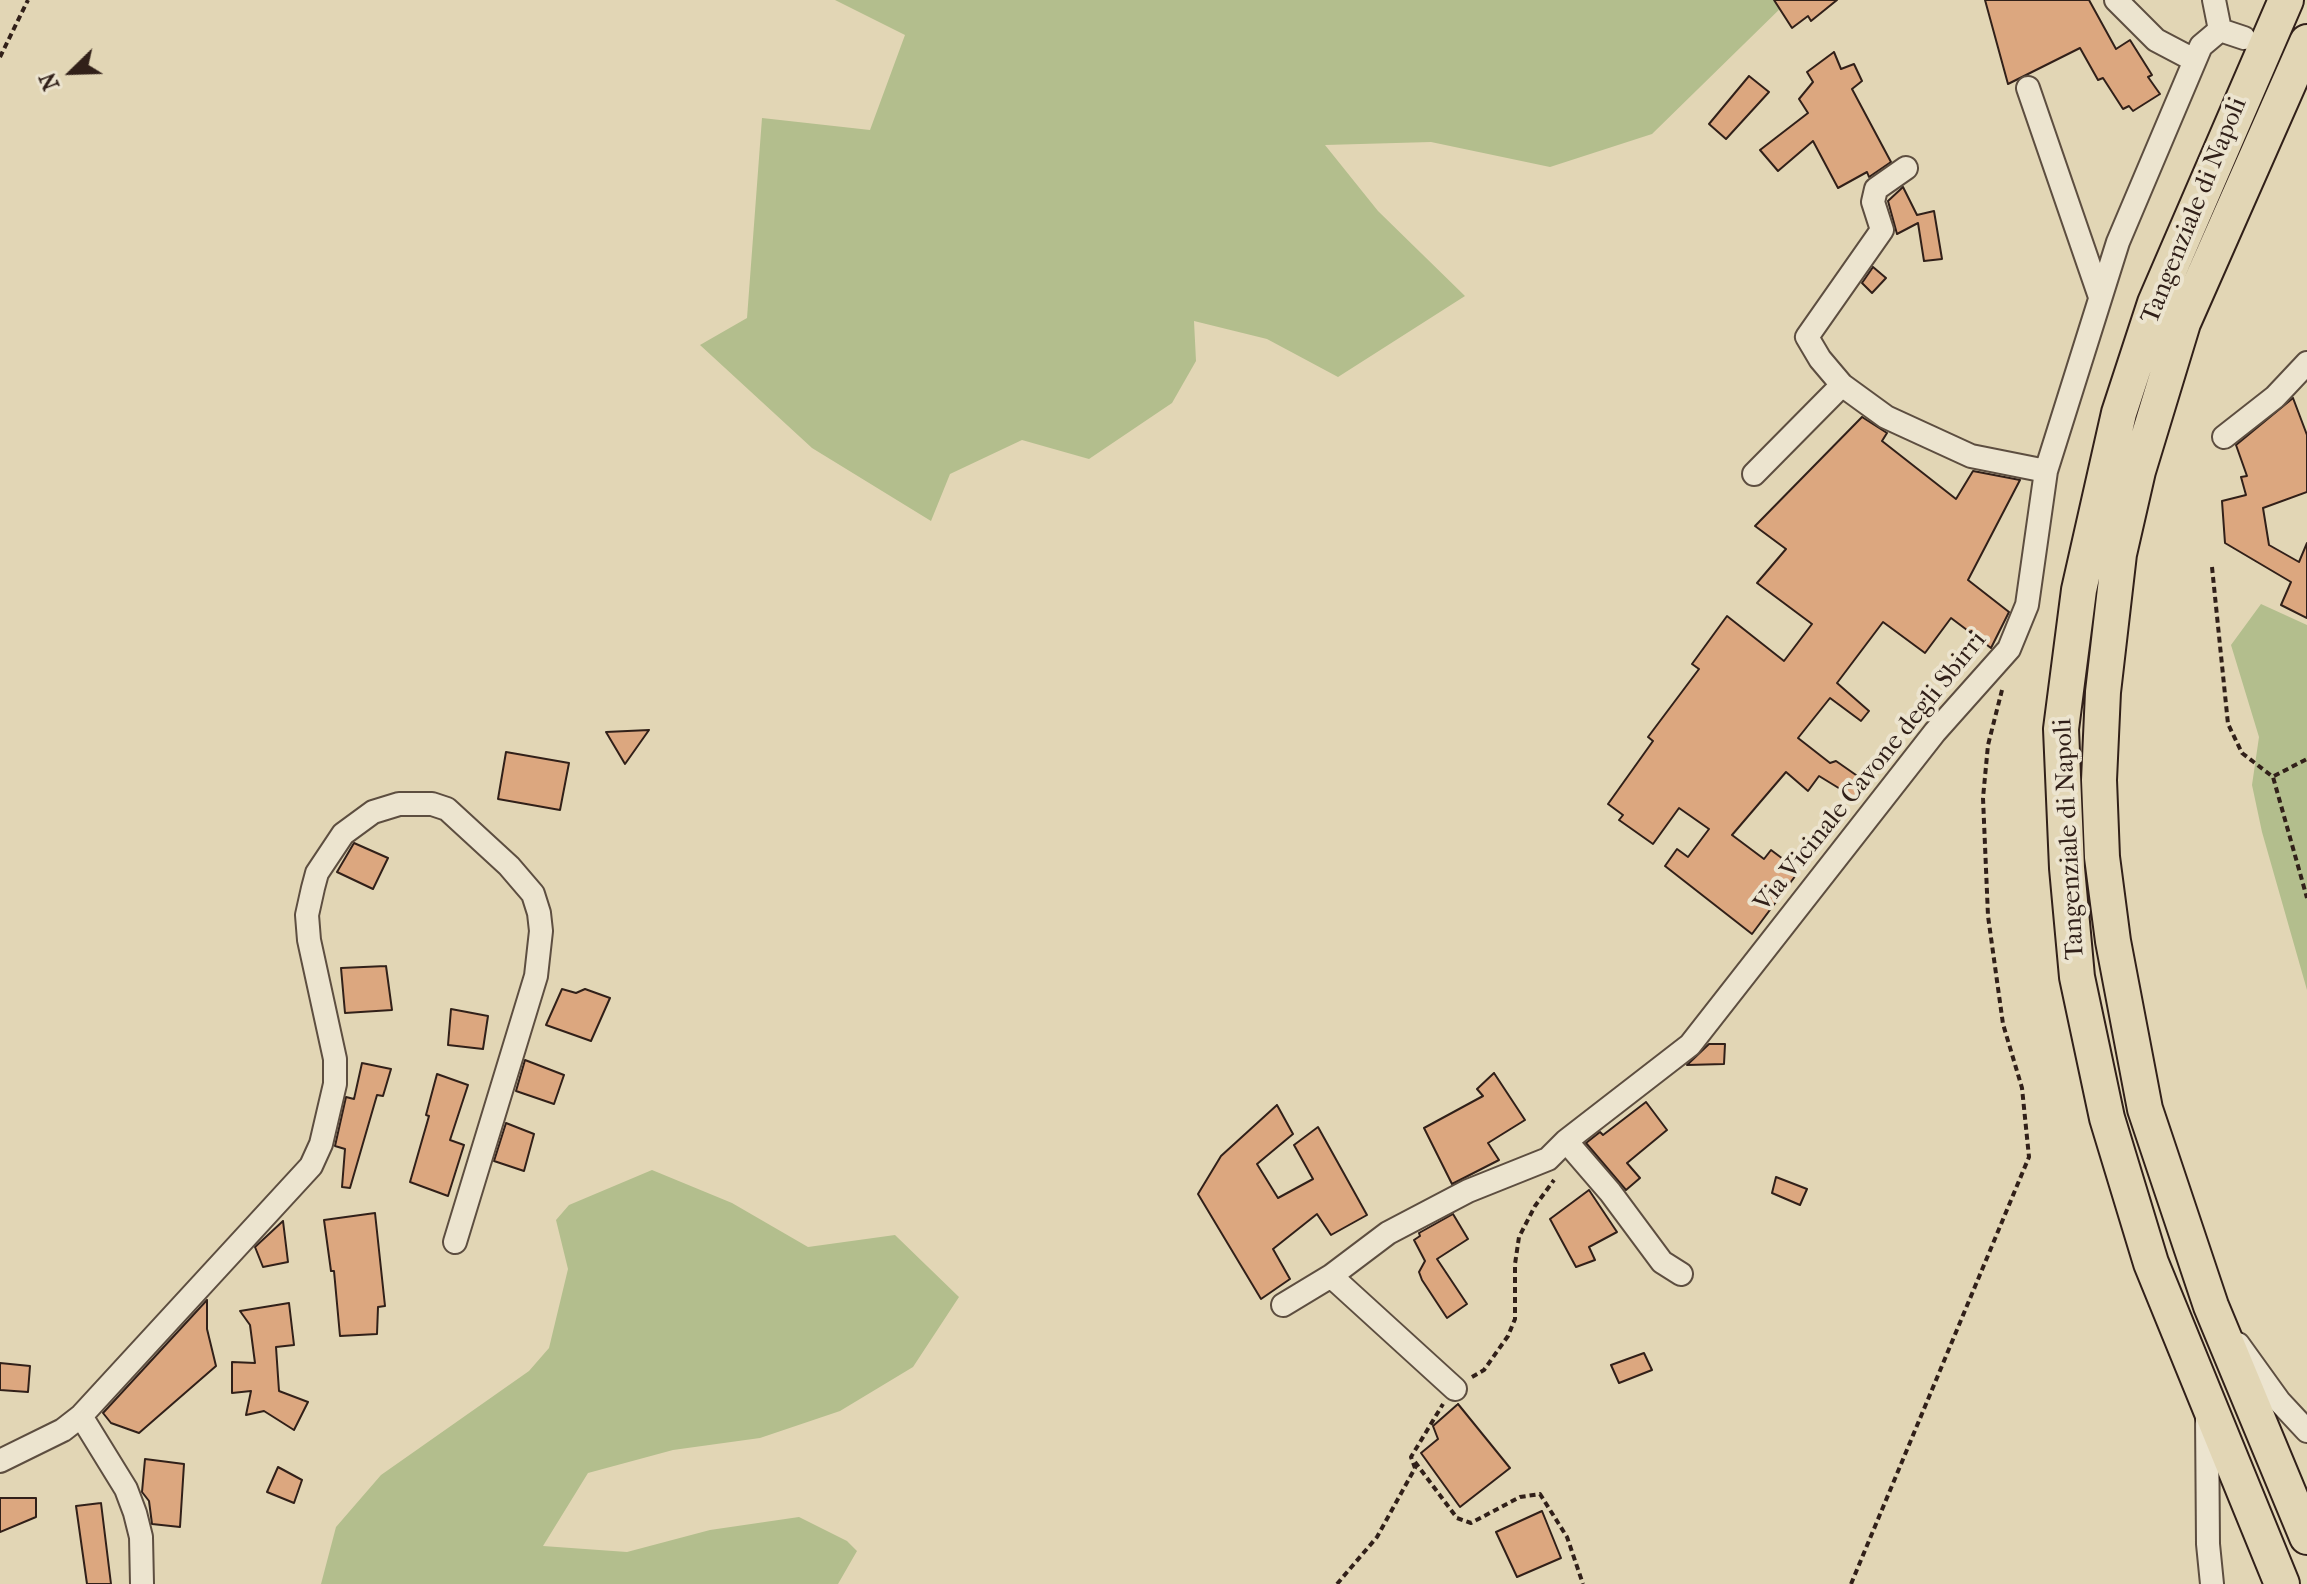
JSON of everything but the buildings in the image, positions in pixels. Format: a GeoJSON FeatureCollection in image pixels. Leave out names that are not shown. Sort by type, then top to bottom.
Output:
{"type":"FeatureCollection","features":[{"type":"Feature","properties":{"kind":"highway","name":"Tangenziale di Napoli"},"geometry":{"type":"LineString","coordinates":[[2281,7],[2155,303],[2119,413],[2079,590],[2061,729],[2067,868],[2077,977],[2089,1045],[2126,1186],[2151,1263],[2282,1584]]}},
{"type":"Feature","properties":{"kind":"highway","name":"Tangenziale di Napoli"},"geometry":{"type":"LineString","coordinates":[[2307,42],[2183,323],[2138,471],[2125,526],[2103,692],[2099,780],[2102,857],[2128,1032],[2145,1109],[2211,1306],[2307,1537]]}},
{"type":"Feature","properties":{"kind":"street"},"geometry":{"type":"LineString","coordinates":[[2116,0],[2156,40],[2194,60]]}},
{"type":"Feature","properties":{"kind":"street"},"geometry":{"type":"LineString","coordinates":[[2214,0],[2220,30],[2244,38]]}},
{"type":"Feature","properties":{"kind":"street","name":"Via Vicinale Cavone degli Sbirri"},"geometry":{"type":"LineString","coordinates":[[1283,1305],[1331,1276],[1388,1233],[1468,1191],[1548,1159],[1566,1141],[1690,1045],[1935,732],[2009,649],[2027,605],[2046,471],[2118,242],[2194,60],[2209,36],[2220,30]]}},
{"type":"Feature","properties":{"kind":"street"},"geometry":{"type":"LineString","coordinates":[[2028,88],[2100,297]]}},
{"type":"Feature","properties":{"kind":"street"},"geometry":{"type":"LineString","coordinates":[[1906,168],[1876,189],[1873,202],[1882,230],[1807,337],[1820,359],[1842,385],[1886,417],[1971,456],[2046,471]]}},
{"type":"Feature","properties":{"kind":"street"},"geometry":{"type":"LineString","coordinates":[[2224,437],[2275,397],[2307,363]]}},
{"type":"Feature","properties":{"kind":"street"},"geometry":{"type":"LineString","coordinates":[[1754,474],[1842,385]]}},
{"type":"Feature","properties":{"kind":"street"},"geometry":{"type":"LineString","coordinates":[[0,1461],[63,1430],[81,1416],[311,1166],[321,1144],[335,1084],[335,1059],[309,940],[307,915],[313,888],[317,873],[343,834],[373,812],[399,804],[432,804],[447,809],[509,866],[533,894],[539,913],[541,931],[536,976],[455,1242]]}},
{"type":"Feature","properties":{"kind":"street"},"geometry":{"type":"LineString","coordinates":[[1566,1141],[1610,1192],[1662,1262],[1681,1274]]}},
{"type":"Feature","properties":{"kind":"street"},"geometry":{"type":"LineString","coordinates":[[1331,1276],[1455,1389]]}},
{"type":"Feature","properties":{"kind":"street"},"geometry":{"type":"LineString","coordinates":[[2211,1306],[2279,1401],[2307,1431]]}},
{"type":"Feature","properties":{"kind":"street"},"geometry":{"type":"LineString","coordinates":[[2207,1403],[2208,1544],[2212,1584]]}},
{"type":"Feature","properties":{"kind":"street"},"geometry":{"type":"LineString","coordinates":[[81,1416],[115,1470],[135,1513],[141,1537],[142,1584]]}},
{"type":"Feature","properties":{"kind":"street"},"geometry":{"type":"LineString","coordinates":[[2198,1584],[2208,1544]]}},
{"type":"Feature","properties":{"kind":"path"},"geometry":{"type":"LineString","coordinates":[[0,57],[28,0]]}},
{"type":"Feature","properties":{"kind":"path"},"geometry":{"type":"LineString","coordinates":[[2212,567],[2228,724],[2242,753],[2273,777],[2307,898]]}},
{"type":"Feature","properties":{"kind":"path"},"geometry":{"type":"LineString","coordinates":[[1851,1584],[2029,1157],[2022,1088],[2003,1024],[1988,916],[1983,798],[1987,758],[2009,649]]}},
{"type":"Feature","properties":{"kind":"path"},"geometry":{"type":"LineString","coordinates":[[2273,777],[2307,759]]}},
{"type":"Feature","properties":{"kind":"path"},"geometry":{"type":"LineString","coordinates":[[1337,1584],[1377,1537],[1415,1468],[1411,1457],[1430,1421],[1455,1389],[1484,1370],[1508,1336],[1515,1319],[1515,1264],[1519,1237],[1535,1206],[1559,1174],[1566,1141]]}},
{"type":"Feature","properties":{"kind":"path"},"geometry":{"type":"LineString","coordinates":[[1411,1457],[1457,1518],[1471,1523],[1520,1497],[1540,1494],[1567,1537],[1583,1584]]}},
{"type":"Feature","properties":{"kind":"green space"},"geometry":{"type":"Polygon","coordinates":[[[835,0],[1789,0],[1652,134],[1550,167],[1431,142],[1325,145],[1378,211],[1465,296],[1338,377],[1267,339],[1194,321],[1196,361],[1172,403],[1089,459],[1022,440],[950,474],[931,521],[812,448],[700,345],[747,318],[762,118],[870,130],[905,35],[835,0]]]}},
{"type":"Feature","properties":{"kind":"green space"},"geometry":{"type":"Polygon","coordinates":[[[2261,604],[2307,625],[2307,990],[2262,832],[2252,785],[2259,737],[2231,645],[2261,604]]]}},
{"type":"Feature","properties":{"kind":"green space"},"geometry":{"type":"Polygon","coordinates":[[[652,1170],[732,1203],[808,1247],[895,1235],[959,1297],[913,1367],[840,1411],[760,1438],[673,1450],[588,1473],[543,1546],[627,1552],[710,1530],[799,1517],[847,1541],[857,1551],[838,1584],[321,1584],[336,1527],[381,1475],[529,1371],[549,1348],[568,1269],[556,1220],[569,1205],[652,1170]]]}}]}
